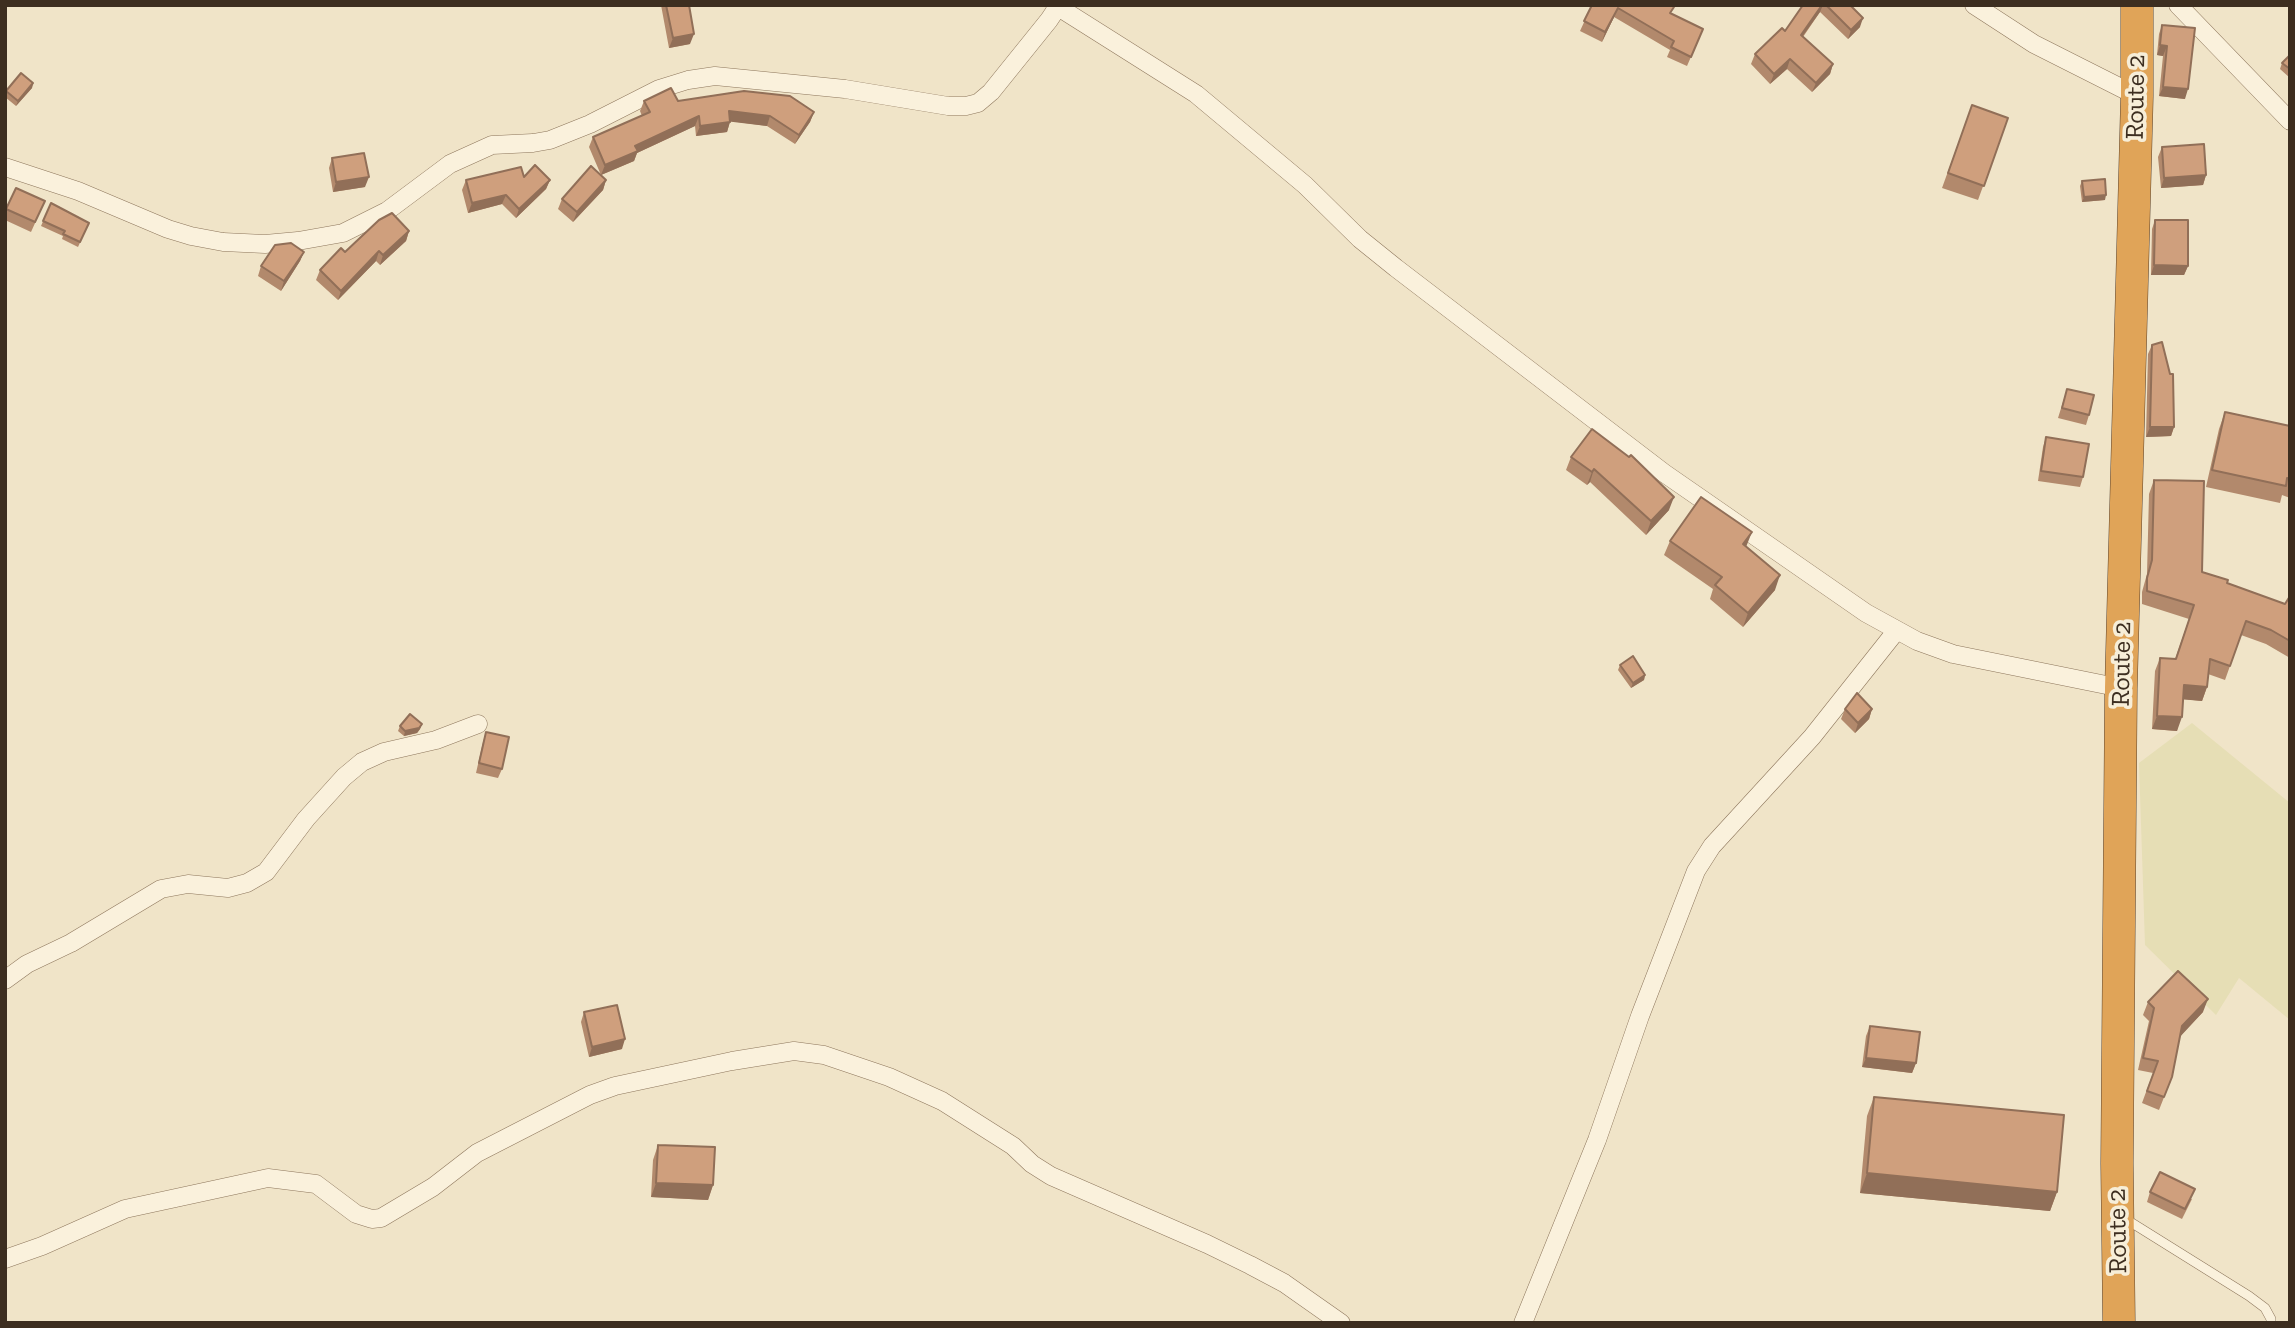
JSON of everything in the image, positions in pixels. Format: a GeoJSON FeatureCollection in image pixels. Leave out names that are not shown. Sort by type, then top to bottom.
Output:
{"type":"FeatureCollection","features":[{"type":"Feature","properties":{"kind":"highway","name":"Route 2"},"geometry":{"type":"LineString","coordinates":[[2119,1323],[2117,1213],[2122,688],[2137,5]]}},
{"type":"Feature","properties":{"kind":"street"},"geometry":{"type":"LineString","coordinates":[[1974,5],[2034,44],[2137,96]]}},
{"type":"Feature","properties":{"kind":"street"},"geometry":{"type":"LineString","coordinates":[[2178,5],[2290,121]]}},
{"type":"Feature","properties":{"kind":"street"},"geometry":{"type":"LineString","coordinates":[[5,167],[78,191],[191,236],[223,242],[265,244],[298,241],[343,233],[387,211],[450,164],[492,145],[550,140],[590,124],[659,89],[688,80],[715,76],[833,87],[948,106],[978,103],[1049,20],[1057,6],[1196,94],[1305,185],[1378,254],[1664,473],[1866,614],[1917,641],[1953,654],[2122,688]]}},
{"type":"Feature","properties":{"kind":"street"},"geometry":{"type":"LineString","coordinates":[[1523,1323],[1597,1140],[1640,1016],[1696,871],[1712,846],[1812,737],[1897,630]]}},
{"type":"Feature","properties":{"kind":"street"},"geometry":{"type":"LineString","coordinates":[[5,981],[27,964],[71,943],[142,898],[161,890],[188,884],[228,887],[247,883],[266,872],[306,819],[344,777],[362,762],[384,752],[436,740],[478,724]]}},
{"type":"Feature","properties":{"kind":"street"},"geometry":{"type":"LineString","coordinates":[[5,1259],[42,1246],[125,1209],[268,1178],[316,1185],[356,1214],[372,1219],[380,1218],[433,1187],[477,1153],[590,1095],[615,1086],[794,1051],[824,1055],[889,1077],[942,1101],[1013,1146],[1032,1164],[1052,1176],[1250,1265],[1284,1283],[1341,1323]]}},
{"type":"Feature","properties":{"kind":"lane"},"geometry":{"type":"LineString","coordinates":[[2117,1213],[2249,1296],[2265,1308],[2272,1319],[2271,1323]]}},
{"type":"Feature","properties":{"kind":"shaded area"},"geometry":{"type":"Polygon","coordinates":[[[2192,723],[2290,803],[2290,1020],[2239,978],[2216,1015],[2145,945],[2139,763],[2192,723]]]}},
{"type":"Feature","properties":{"kind":"building"},"geometry":{"type":"Polygon","coordinates":[[[666,5],[689,5],[694,34],[673,38],[666,5]]]}},
{"type":"Feature","properties":{"kind":"building"},"geometry":{"type":"Polygon","coordinates":[[[1592,5],[1672,5],[1674,7],[1670,13],[1703,29],[1691,57],[1671,47],[1674,41],[1618,8],[1605,32],[1584,21],[1592,5]]]}},
{"type":"Feature","properties":{"kind":"building"},"geometry":{"type":"Polygon","coordinates":[[[1803,5],[1822,5],[1801,35],[1833,64],[1816,83],[1790,59],[1774,74],[1755,54],[1782,28],[1785,31],[1803,5]]]}},
{"type":"Feature","properties":{"kind":"building"},"geometry":{"type":"Polygon","coordinates":[[[1826,5],[1850,5],[1863,18],[1851,30],[1826,5]]]}},
{"type":"Feature","properties":{"kind":"building"},"geometry":{"type":"Polygon","coordinates":[[[2162,25],[2195,28],[2188,89],[2163,87],[2167,46],[2160,45],[2162,25]]]}},
{"type":"Feature","properties":{"kind":"building"},"geometry":{"type":"Polygon","coordinates":[[[2290,55],[2290,69],[2282,63],[2290,55]]]}},
{"type":"Feature","properties":{"kind":"building"},"geometry":{"type":"Polygon","coordinates":[[[21,73],[33,83],[18,101],[6,91],[21,73]]]}},
{"type":"Feature","properties":{"kind":"building"},"geometry":{"type":"Polygon","coordinates":[[[671,88],[678,101],[744,91],[790,96],[814,112],[799,135],[770,116],[729,111],[730,122],[700,126],[699,116],[635,146],[638,151],[605,165],[593,137],[650,112],[644,101],[671,88]]]}},
{"type":"Feature","properties":{"kind":"building"},"geometry":{"type":"Polygon","coordinates":[[[1972,105],[2008,118],[1984,186],[1948,173],[1972,105]]]}},
{"type":"Feature","properties":{"kind":"building"},"geometry":{"type":"Polygon","coordinates":[[[2204,144],[2206,175],[2164,178],[2162,147],[2204,144]]]}},
{"type":"Feature","properties":{"kind":"building"},"geometry":{"type":"Polygon","coordinates":[[[364,153],[369,177],[336,182],[332,158],[364,153]]]}},
{"type":"Feature","properties":{"kind":"building"},"geometry":{"type":"Polygon","coordinates":[[[535,165],[550,180],[519,209],[506,195],[472,203],[466,180],[521,167],[524,177],[535,165]]]}},
{"type":"Feature","properties":{"kind":"building"},"geometry":{"type":"Polygon","coordinates":[[[591,166],[606,180],[577,212],[562,199],[591,166]]]}},
{"type":"Feature","properties":{"kind":"building"},"geometry":{"type":"Polygon","coordinates":[[[2105,179],[2106,195],[2084,197],[2082,181],[2105,179]]]}},
{"type":"Feature","properties":{"kind":"building"},"geometry":{"type":"Polygon","coordinates":[[[16,188],[45,201],[35,222],[6,209],[16,188]]]}},
{"type":"Feature","properties":{"kind":"building"},"geometry":{"type":"Polygon","coordinates":[[[51,203],[89,223],[80,242],[63,234],[65,231],[43,221],[51,203]]]}},
{"type":"Feature","properties":{"kind":"building"},"geometry":{"type":"Polygon","coordinates":[[[392,213],[409,231],[383,255],[379,251],[341,291],[320,270],[341,248],[345,252],[379,220],[392,213]]]}},
{"type":"Feature","properties":{"kind":"building"},"geometry":{"type":"Polygon","coordinates":[[[2155,220],[2188,220],[2188,266],[2154,265],[2155,220]]]}},
{"type":"Feature","properties":{"kind":"building"},"geometry":{"type":"Polygon","coordinates":[[[291,243],[304,252],[284,281],[261,266],[275,245],[291,243]]]}},
{"type":"Feature","properties":{"kind":"building"},"geometry":{"type":"Polygon","coordinates":[[[2162,342],[2170,374],[2173,374],[2174,427],[2150,427],[2152,345],[2162,342]]]}},
{"type":"Feature","properties":{"kind":"building"},"geometry":{"type":"Polygon","coordinates":[[[2067,389],[2094,395],[2089,415],[2062,408],[2067,389]]]}},
{"type":"Feature","properties":{"kind":"building"},"geometry":{"type":"Polygon","coordinates":[[[2225,412],[2290,426],[2290,479],[2287,478],[2286,486],[2212,470],[2225,412]]]}},
{"type":"Feature","properties":{"kind":"building"},"geometry":{"type":"Polygon","coordinates":[[[1592,429],[1629,457],[1631,455],[1674,497],[1651,521],[1594,469],[1592,472],[1571,457],[1592,429]]]}},
{"type":"Feature","properties":{"kind":"building"},"geometry":{"type":"Polygon","coordinates":[[[2046,437],[2089,444],[2083,477],[2041,471],[2046,437]]]}},
{"type":"Feature","properties":{"kind":"building"},"geometry":{"type":"Polygon","coordinates":[[[2154,480],[2204,481],[2202,572],[2285,604],[2290,596],[2290,641],[2271,630],[2246,621],[2230,666],[2210,659],[2207,687],[2184,685],[2182,717],[2157,716],[2160,658],[2176,659],[2194,605],[2147,591],[2152,560],[2154,480]]]}},
{"type":"Feature","properties":{"kind":"building"},"geometry":{"type":"Polygon","coordinates":[[[1701,497],[1752,532],[1743,544],[1780,575],[1748,613],[1715,585],[1722,577],[1670,541],[1701,497]]]}},
{"type":"Feature","properties":{"kind":"building"},"geometry":{"type":"Polygon","coordinates":[[[1633,656],[1645,675],[1633,683],[1620,665],[1633,656]]]}},
{"type":"Feature","properties":{"kind":"building"},"geometry":{"type":"Polygon","coordinates":[[[1857,693],[1872,709],[1858,723],[1845,709],[1857,693]]]}},
{"type":"Feature","properties":{"kind":"building"},"geometry":{"type":"Polygon","coordinates":[[[410,714],[422,724],[419,728],[405,731],[400,726],[410,714]]]}},
{"type":"Feature","properties":{"kind":"building"},"geometry":{"type":"Polygon","coordinates":[[[486,732],[509,737],[502,769],[479,763],[486,732]]]}},
{"type":"Feature","properties":{"kind":"building"},"geometry":{"type":"Polygon","coordinates":[[[2178,971],[2208,999],[2182,1026],[2172,1077],[2164,1097],[2147,1091],[2158,1061],[2143,1058],[2154,1008],[2148,1002],[2178,971]]]}},
{"type":"Feature","properties":{"kind":"building"},"geometry":{"type":"Polygon","coordinates":[[[617,1005],[625,1039],[592,1047],[584,1012],[617,1005]]]}},
{"type":"Feature","properties":{"kind":"building"},"geometry":{"type":"Polygon","coordinates":[[[1870,1026],[1920,1032],[1916,1063],[1866,1058],[1870,1026]]]}},
{"type":"Feature","properties":{"kind":"building"},"geometry":{"type":"Polygon","coordinates":[[[1874,1097],[2064,1115],[2057,1192],[1867,1173],[1874,1097]]]}},
{"type":"Feature","properties":{"kind":"building"},"geometry":{"type":"Polygon","coordinates":[[[658,1145],[715,1147],[713,1185],[656,1183],[658,1145]]]}},
{"type":"Feature","properties":{"kind":"building"},"geometry":{"type":"Polygon","coordinates":[[[2160,1172],[2195,1189],[2185,1209],[2150,1192],[2160,1172]]]}}]}
